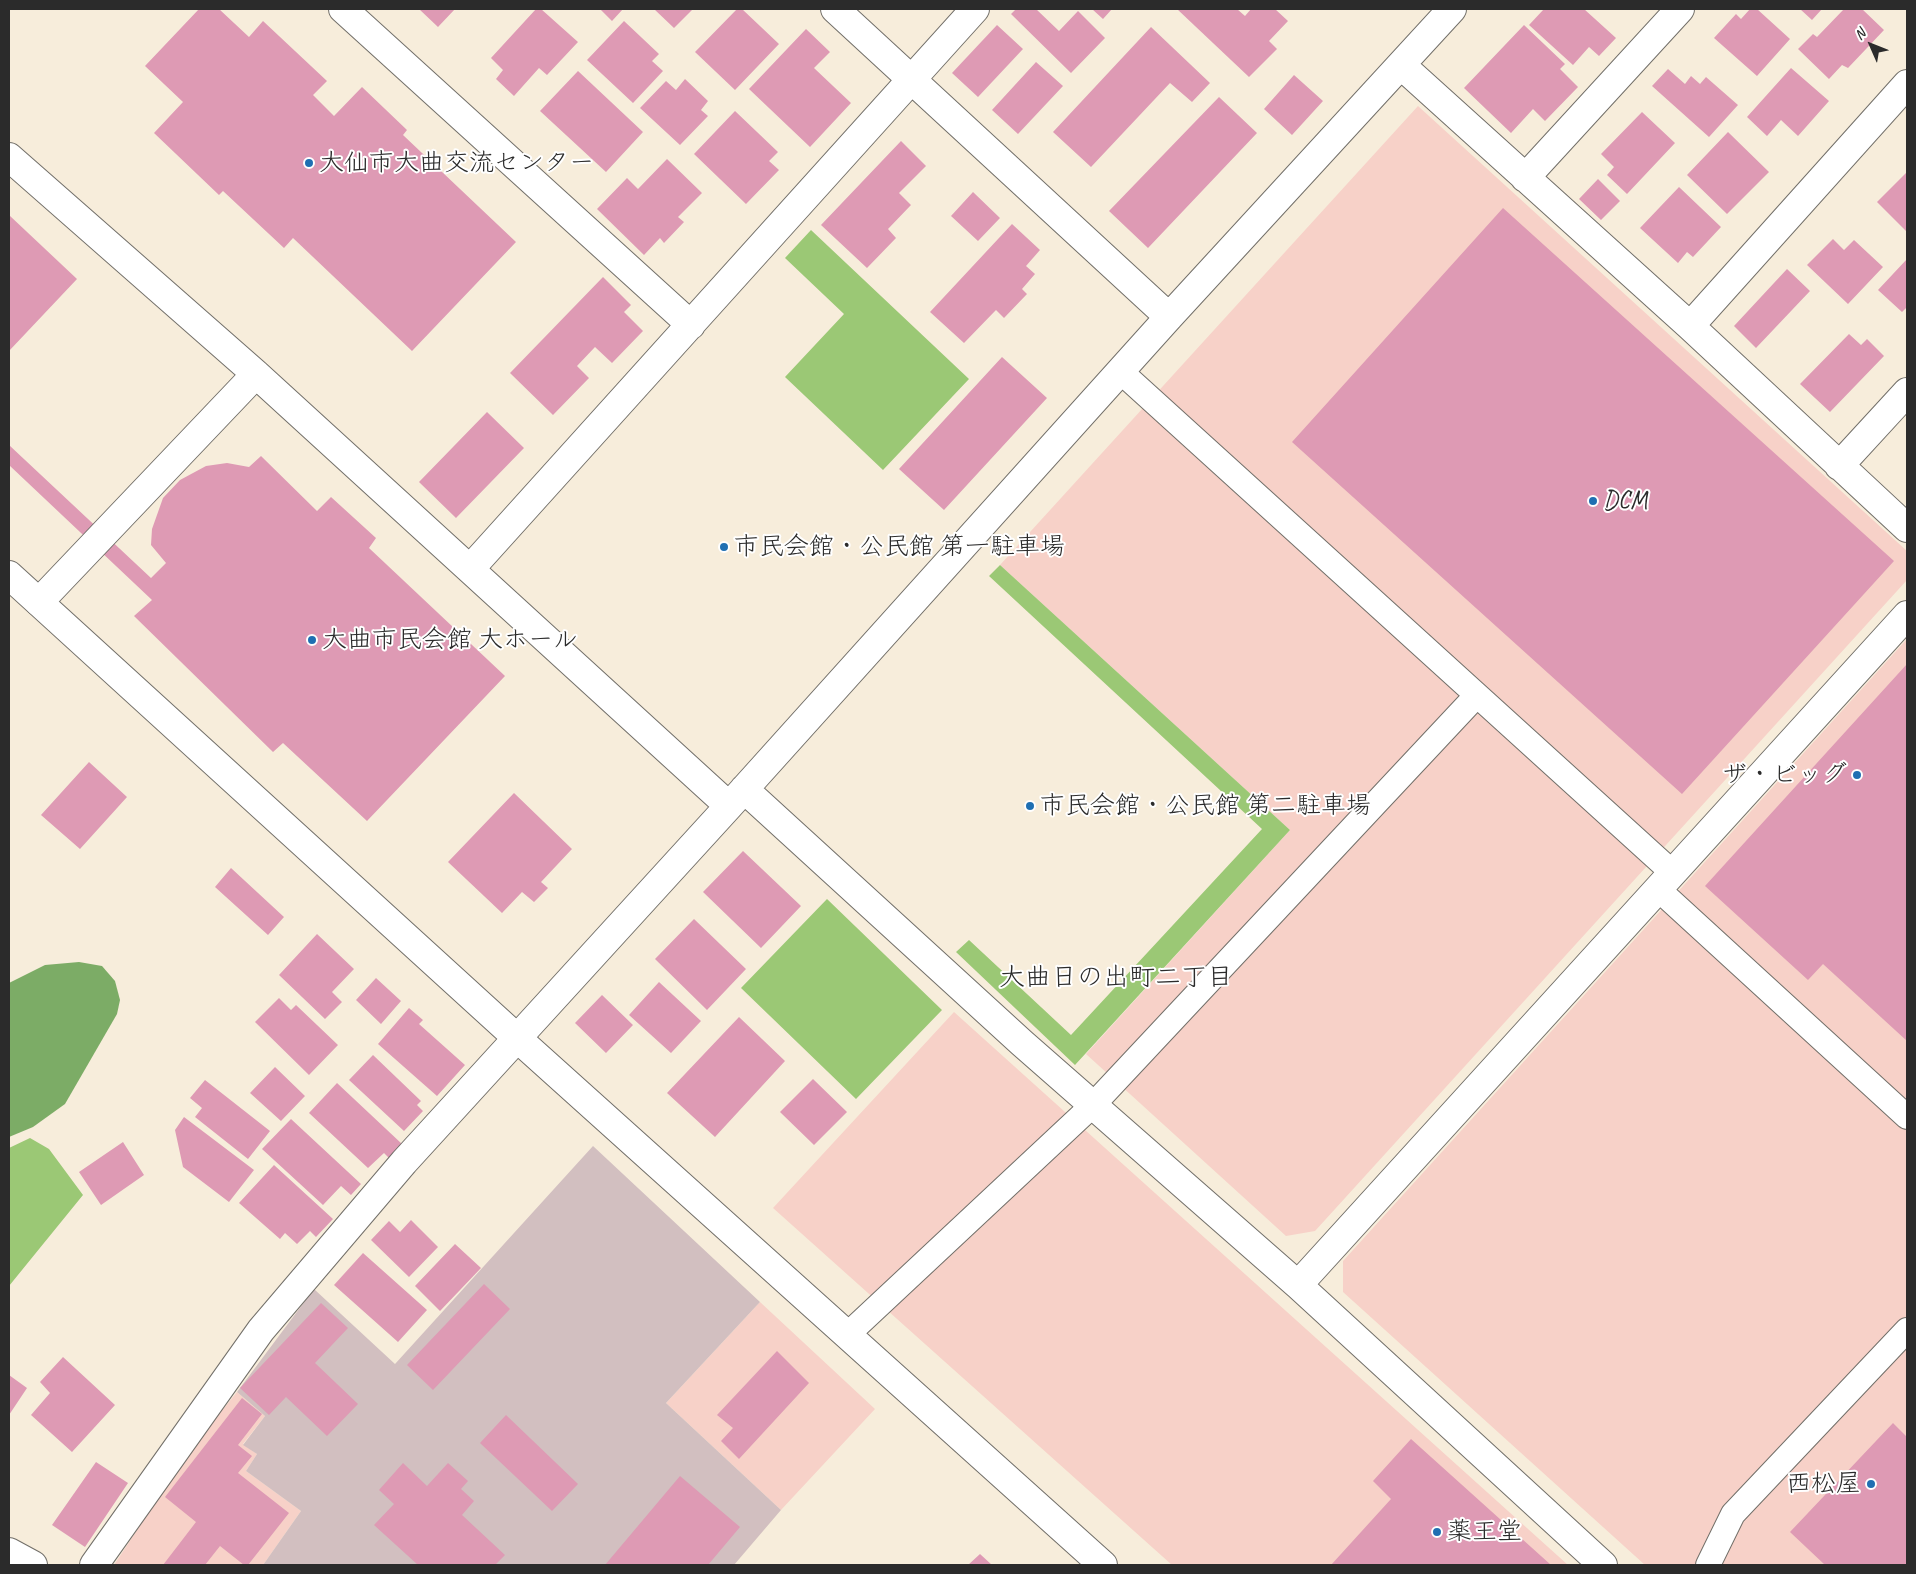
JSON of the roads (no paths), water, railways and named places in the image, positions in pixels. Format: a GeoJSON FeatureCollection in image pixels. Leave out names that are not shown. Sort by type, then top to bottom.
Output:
{"type":"FeatureCollection","features":[{"type":"Feature","properties":{"kind":"street"},"geometry":{"type":"LineString","coordinates":[[343,9],[691,325]]}},
{"type":"Feature","properties":{"kind":"street"},"geometry":{"type":"LineString","coordinates":[[835,9],[1169,317]]}},
{"type":"Feature","properties":{"kind":"street"},"geometry":{"type":"LineString","coordinates":[[470,569],[976,9]]}},
{"type":"Feature","properties":{"kind":"street"},"geometry":{"type":"LineString","coordinates":[[94,1565],[261,1330],[404,1162],[1169,317],[1452,9]]}},
{"type":"Feature","properties":{"kind":"street"},"geometry":{"type":"LineString","coordinates":[[1524,178],[1680,9]]}},
{"type":"Feature","properties":{"kind":"street"},"geometry":{"type":"LineString","coordinates":[[1401,65],[1690,326],[1907,528]]}},
{"type":"Feature","properties":{"kind":"street"},"geometry":{"type":"LineString","coordinates":[[1690,326],[1907,84]]}},
{"type":"Feature","properties":{"kind":"street"},"geometry":{"type":"LineString","coordinates":[[9,157],[256,374],[470,569],[1022,1043],[1298,1285],[1603,1565]]}},
{"type":"Feature","properties":{"kind":"street"},"geometry":{"type":"LineString","coordinates":[[39,602],[256,374]]}},
{"type":"Feature","properties":{"kind":"street"},"geometry":{"type":"LineString","coordinates":[[1839,466],[1907,392]]}},
{"type":"Feature","properties":{"kind":"street"},"geometry":{"type":"LineString","coordinates":[[9,574],[517,1038],[1104,1565]]}},
{"type":"Feature","properties":{"kind":"street"},"geometry":{"type":"LineString","coordinates":[[1298,1285],[1907,615]]}},
{"type":"Feature","properties":{"kind":"street"},"geometry":{"type":"LineString","coordinates":[[9,1552],[33,1565]]}},
{"type":"Feature","properties":{"kind":"lane"},"geometry":{"type":"LineString","coordinates":[[1120,371],[1477,695],[1907,1117]]}},
{"type":"Feature","properties":{"kind":"lane"},"geometry":{"type":"LineString","coordinates":[[847,1335],[1093,1105],[1477,695]]}},
{"type":"Feature","properties":{"kind":"lane"},"geometry":{"type":"LineString","coordinates":[[1708,1565],[1733,1514],[1907,1330]]}},
{"type":"Feature","properties":{"kind":"place","name":"大仙市大曲交流センター"},"geometry":{"type":"Point","coordinates":[309,163]}},
{"type":"Feature","properties":{"kind":"place","name":"DCM"},"geometry":{"type":"Point","coordinates":[1593,501]}},
{"type":"Feature","properties":{"kind":"place","name":"市民会館・公民館 第一駐車場"},"geometry":{"type":"Point","coordinates":[724,547]}},
{"type":"Feature","properties":{"kind":"place","name":"大曲市民会館 大ホール"},"geometry":{"type":"Point","coordinates":[312,640]}},
{"type":"Feature","properties":{"kind":"place","name":"ザ・ビッグ"},"geometry":{"type":"Point","coordinates":[1857,775]}},
{"type":"Feature","properties":{"kind":"place","name":"市民会館・公民館 第二駐車場"},"geometry":{"type":"Point","coordinates":[1030,806]}},
{"type":"Feature","properties":{"kind":"place","name":"西松屋"},"geometry":{"type":"Point","coordinates":[1871,1484]}},
{"type":"Feature","properties":{"kind":"place","name":"薬王堂"},"geometry":{"type":"Point","coordinates":[1437,1532]}},
{"type":"Feature","properties":{"kind":"district","name":"大曲日の出町二丁目"},"geometry":{"type":"Point","coordinates":[1116,978]}}]}
